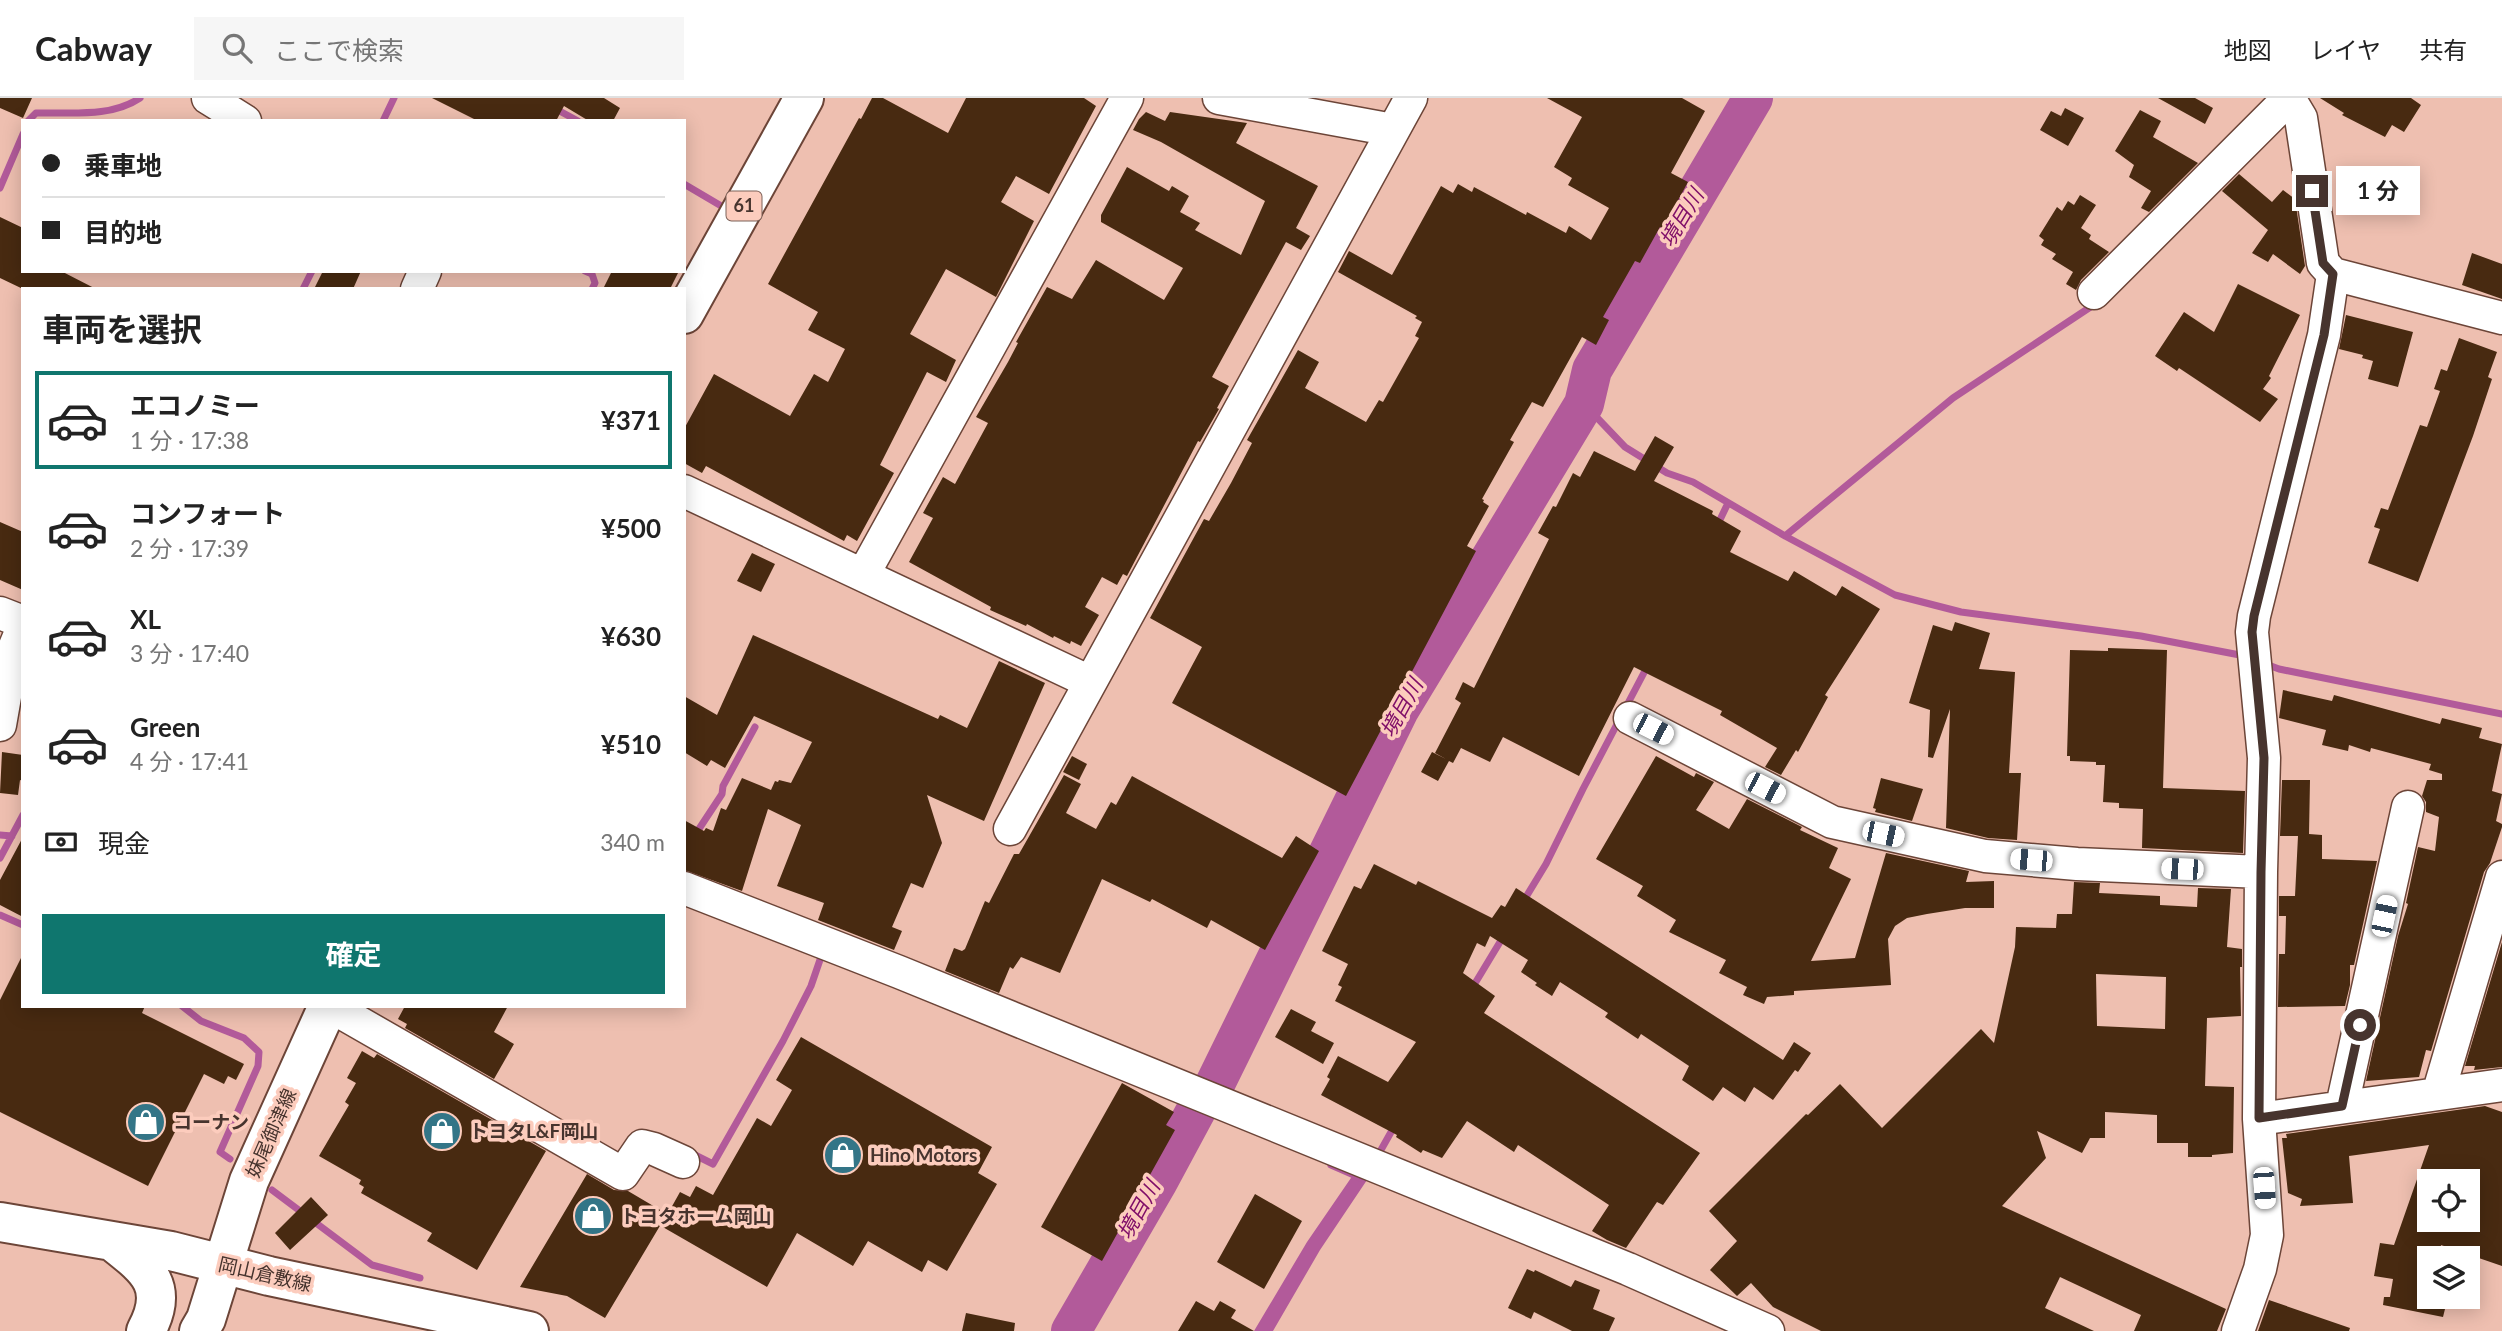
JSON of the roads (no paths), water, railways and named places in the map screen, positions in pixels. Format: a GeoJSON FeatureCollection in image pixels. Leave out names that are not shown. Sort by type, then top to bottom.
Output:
{"type":"FeatureCollection","features":[{"type":"Feature","properties":{"kind":"main road","name":"61"},"geometry":{"type":"LineString","coordinates":[[686,310],[804,98]]}},
{"type":"Feature","properties":{"kind":"main road","name":"妹尾御津線"},"geometry":{"type":"LineString","coordinates":[[198,1331],[206,1319],[248,1181],[328,1008]]}},
{"type":"Feature","properties":{"kind":"main road","name":"岡山倉敷線"},"geometry":{"type":"LineString","coordinates":[[0,1222],[171,1251],[529,1331]]}},
{"type":"Feature","properties":{"kind":"main road"},"geometry":{"type":"LineString","coordinates":[[112,1241],[148,1272],[154,1286],[157,1307],[146,1331]]}},
{"type":"Feature","properties":{"kind":"main road","name":"妹尾御津線"},"geometry":{"type":"LineString","coordinates":[[167,1331],[183,1305],[222,1264]]}},
{"type":"Feature","properties":{"kind":"street"},"geometry":{"type":"LineString","coordinates":[[208,98],[241,119]]}},
{"type":"Feature","properties":{"kind":"street"},"geometry":{"type":"LineString","coordinates":[[863,575],[1128,98]]}},
{"type":"Feature","properties":{"kind":"street"},"geometry":{"type":"LineString","coordinates":[[1219,98],[1393,130]]}},
{"type":"Feature","properties":{"kind":"street"},"geometry":{"type":"LineString","coordinates":[[1010,829],[1411,98]]}},
{"type":"Feature","properties":{"kind":"street"},"geometry":{"type":"LineString","coordinates":[[2094,293],[2292,102],[2301,118],[2323,263],[2333,274],[2502,318]]}},
{"type":"Feature","properties":{"kind":"street"},"geometry":{"type":"LineString","coordinates":[[2238,1331],[2260,1269],[2267,1235],[2259,1118],[2264,758],[2254,616],[2324,335],[2333,274]]}},
{"type":"Feature","properties":{"kind":"street"},"geometry":{"type":"LineString","coordinates":[[686,492],[1090,681]]}},
{"type":"Feature","properties":{"kind":"street"},"geometry":{"type":"LineString","coordinates":[[0,613],[21,630],[0,724]]}},
{"type":"Feature","properties":{"kind":"street"},"geometry":{"type":"LineString","coordinates":[[1630,718],[1832,822],[1985,856],[2077,864],[2261,872]]}},
{"type":"Feature","properties":{"kind":"street"},"geometry":{"type":"LineString","coordinates":[[2342,1106],[2408,807]]}},
{"type":"Feature","properties":{"kind":"street"},"geometry":{"type":"LineString","coordinates":[[2438,1094],[2502,877]]}},
{"type":"Feature","properties":{"kind":"street"},"geometry":{"type":"LineString","coordinates":[[686,889],[1373,1164],[1628,1269],[1768,1331]]}},
{"type":"Feature","properties":{"kind":"street"},"geometry":{"type":"LineString","coordinates":[[332,1008],[623,1174],[642,1146],[683,1162]]}},
{"type":"Feature","properties":{"kind":"street"},"geometry":{"type":"LineString","coordinates":[[2259,1118],[2502,1085]]}},
{"type":"Feature","properties":{"kind":"waterway"},"geometry":{"type":"LineString","coordinates":[[30,119],[36,113],[116,109],[140,98]]}},
{"type":"Feature","properties":{"kind":"waterway"},"geometry":{"type":"LineString","coordinates":[[384,119],[394,98]]}},
{"type":"Feature","properties":{"kind":"waterway","name":"境目川"},"geometry":{"type":"LineString","coordinates":[[1071,1331],[1200,1103],[1214,1086],[1399,710],[1584,404],[1592,370],[1753,98]]}},
{"type":"Feature","properties":{"kind":"waterway"},"geometry":{"type":"LineString","coordinates":[[554,108],[574,119]]}},
{"type":"Feature","properties":{"kind":"waterway"},"geometry":{"type":"LineString","coordinates":[[0,188],[21,139]]}},
{"type":"Feature","properties":{"kind":"waterway"},"geometry":{"type":"LineString","coordinates":[[686,185],[723,207]]}},
{"type":"Feature","properties":{"kind":"waterway"},"geometry":{"type":"LineString","coordinates":[[304,287],[311,273]]}},
{"type":"Feature","properties":{"kind":"waterway"},"geometry":{"type":"LineString","coordinates":[[590,273],[595,283],[593,287]]}},
{"type":"Feature","properties":{"kind":"waterway"},"geometry":{"type":"LineString","coordinates":[[1785,536],[1953,398],[2095,304]]}},
{"type":"Feature","properties":{"kind":"waterway"},"geometry":{"type":"LineString","coordinates":[[1584,404],[1625,447],[1667,473],[1693,482],[1785,536],[1895,595],[1961,612],[2141,636],[2245,656]]}},
{"type":"Feature","properties":{"kind":"waterway"},"geometry":{"type":"LineString","coordinates":[[1717,526],[1728,503]]}},
{"type":"Feature","properties":{"kind":"waterway"},"geometry":{"type":"LineString","coordinates":[[2263,663],[2279,669],[2502,714]]}},
{"type":"Feature","properties":{"kind":"waterway"},"geometry":{"type":"LineString","coordinates":[[1523,902],[1546,864],[1648,665]]}},
{"type":"Feature","properties":{"kind":"waterway"},"geometry":{"type":"LineString","coordinates":[[695,835],[722,794],[723,786],[755,727]]}},
{"type":"Feature","properties":{"kind":"waterway"},"geometry":{"type":"LineString","coordinates":[[0,858],[21,819]]}},
{"type":"Feature","properties":{"kind":"waterway"},"geometry":{"type":"LineString","coordinates":[[0,835],[12,836]]}},
{"type":"Feature","properties":{"kind":"waterway"},"geometry":{"type":"LineString","coordinates":[[0,915],[21,924]]}},
{"type":"Feature","properties":{"kind":"waterway"},"geometry":{"type":"LineString","coordinates":[[1471,990],[1503,937]]}},
{"type":"Feature","properties":{"kind":"waterway"},"geometry":{"type":"LineString","coordinates":[[689,1152],[713,1164],[783,1041],[811,986],[822,954]]}},
{"type":"Feature","properties":{"kind":"waterway"},"geometry":{"type":"LineString","coordinates":[[185,1008],[201,1021],[244,1038],[259,1052],[258,1066],[220,1152],[230,1159]]}},
{"type":"Feature","properties":{"kind":"waterway"},"geometry":{"type":"LineString","coordinates":[[1377,1157],[1395,1125]]}},
{"type":"Feature","properties":{"kind":"waterway"},"geometry":{"type":"LineString","coordinates":[[1331,1165],[1363,1179]]}},
{"type":"Feature","properties":{"kind":"waterway"},"geometry":{"type":"LineString","coordinates":[[272,1190],[372,1265],[420,1278]]}},
{"type":"Feature","properties":{"kind":"place","name":"コーナン"},"geometry":{"type":"Point","coordinates":[146,1122]}},
{"type":"Feature","properties":{"kind":"place","name":"トヨタL&F岡山"},"geometry":{"type":"Point","coordinates":[442,1131]}},
{"type":"Feature","properties":{"kind":"place","name":"Hino Motors"},"geometry":{"type":"Point","coordinates":[843,1155]}},
{"type":"Feature","properties":{"kind":"place","name":"トヨタホーム岡山"},"geometry":{"type":"Point","coordinates":[593,1216]}}]}
